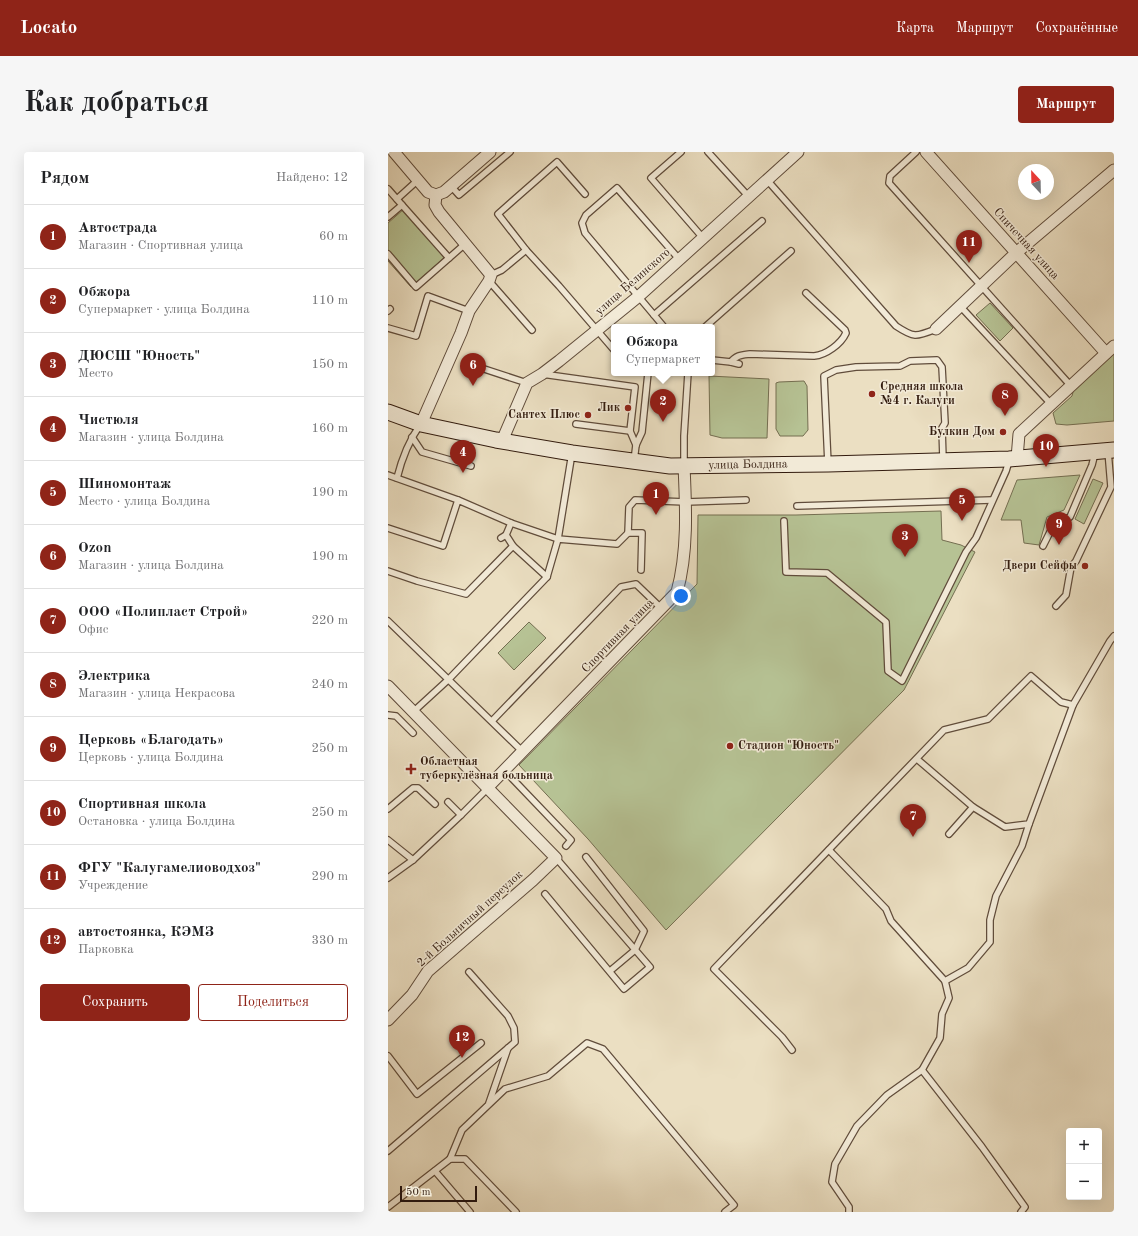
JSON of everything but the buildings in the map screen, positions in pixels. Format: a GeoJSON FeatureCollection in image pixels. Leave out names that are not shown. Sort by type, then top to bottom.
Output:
{"type":"FeatureCollection","features":[{"type":"Feature","properties":{"kind":"main road","name":"улица Болдина"},"geometry":{"type":"LineString","coordinates":[[388,412],[421,424],[502,441],[572,453],[684,466],[1013,459],[1106,451]]}},
{"type":"Feature","properties":{"kind":"street"},"geometry":{"type":"LineString","coordinates":[[394,152],[428,192],[436,195],[444,192],[490,152]]}},
{"type":"Feature","properties":{"kind":"street","name":"улица Белинского"},"geometry":{"type":"LineString","coordinates":[[527,383],[542,374],[639,296],[798,152]]}},
{"type":"Feature","properties":{"kind":"street","name":"Спичечная улица"},"geometry":{"type":"LineString","coordinates":[[926,152],[1016,253],[1110,350]]}},
{"type":"Feature","properties":{"kind":"street"},"geometry":{"type":"LineString","coordinates":[[936,329],[1016,253],[1114,170]]}},
{"type":"Feature","properties":{"kind":"street"},"geometry":{"type":"LineString","coordinates":[[421,424],[461,333],[469,311],[490,278],[439,212],[435,205],[436,195]]}},
{"type":"Feature","properties":{"kind":"street"},"geometry":{"type":"LineString","coordinates":[[1013,459],[1019,434],[1110,350]]}},
{"type":"Feature","properties":{"kind":"street"},"geometry":{"type":"LineString","coordinates":[[502,441],[527,383]]}},
{"type":"Feature","properties":{"kind":"street","name":"Спортивная улица"},"geometry":{"type":"LineString","coordinates":[[488,788],[677,592],[682,574],[686,502],[684,466]]}},
{"type":"Feature","properties":{"kind":"street"},"geometry":{"type":"LineString","coordinates":[[388,686],[556,858]]}},
{"type":"Feature","properties":{"kind":"street","name":"2-й Больничный переулок"},"geometry":{"type":"LineString","coordinates":[[388,1020],[412,995],[428,971],[533,880],[556,858]]}},
{"type":"Feature","properties":{"kind":"lane"},"geometry":{"type":"LineString","coordinates":[[451,186],[459,195],[510,152]]}},
{"type":"Feature","properties":{"kind":"lane"},"geometry":{"type":"LineString","coordinates":[[681,152],[651,178],[703,238]]}},
{"type":"Feature","properties":{"kind":"lane"},"geometry":{"type":"LineString","coordinates":[[708,152],[748,197]]}},
{"type":"Feature","properties":{"kind":"lane"},"geometry":{"type":"LineString","coordinates":[[916,152],[890,176],[889,183],[1071,386]]}},
{"type":"Feature","properties":{"kind":"lane"},"geometry":{"type":"LineString","coordinates":[[585,194],[557,162],[498,214],[526,250],[611,346]]}},
{"type":"Feature","properties":{"kind":"lane"},"geometry":{"type":"LineString","coordinates":[[397,199],[418,180]]}},
{"type":"Feature","properties":{"kind":"lane"},"geometry":{"type":"LineString","coordinates":[[767,180],[896,326],[909,335],[918,335],[936,329]]}},
{"type":"Feature","properties":{"kind":"lane"},"geometry":{"type":"LineString","coordinates":[[662,324],[585,233],[582,223],[586,215],[617,188],[679,259]]}},
{"type":"Feature","properties":{"kind":"lane"},"geometry":{"type":"LineString","coordinates":[[388,189],[450,258]]}},
{"type":"Feature","properties":{"kind":"lane"},"geometry":{"type":"LineString","coordinates":[[388,217],[402,205]]}},
{"type":"Feature","properties":{"kind":"lane"},"geometry":{"type":"LineString","coordinates":[[654,315],[762,221]]}},
{"type":"Feature","properties":{"kind":"lane"},"geometry":{"type":"LineString","coordinates":[[388,254],[416,287],[465,244]]}},
{"type":"Feature","properties":{"kind":"lane"},"geometry":{"type":"LineString","coordinates":[[526,250],[490,278],[532,330]]}},
{"type":"Feature","properties":{"kind":"lane"},"geometry":{"type":"LineString","coordinates":[[707,324],[791,251]]}},
{"type":"Feature","properties":{"kind":"lane"},"geometry":{"type":"LineString","coordinates":[[731,362],[734,358],[741,355],[750,354],[821,355],[844,338],[846,333],[845,330],[806,293]]}},
{"type":"Feature","properties":{"kind":"lane"},"geometry":{"type":"LineString","coordinates":[[388,328],[416,336],[428,296],[469,311]]}},
{"type":"Feature","properties":{"kind":"lane"},"geometry":{"type":"LineString","coordinates":[[960,306],[1051,404]]}},
{"type":"Feature","properties":{"kind":"lane"},"geometry":{"type":"LineString","coordinates":[[715,360],[739,364]]}},
{"type":"Feature","properties":{"kind":"lane"},"geometry":{"type":"LineString","coordinates":[[828,464],[824,376],[836,370],[900,366],[910,361],[937,360],[942,367],[945,423],[942,428],[944,461]]}},
{"type":"Feature","properties":{"kind":"lane"},"geometry":{"type":"LineString","coordinates":[[466,363],[527,383]]}},
{"type":"Feature","properties":{"kind":"lane"},"geometry":{"type":"LineString","coordinates":[[542,374],[635,387],[630,431],[636,445]]}},
{"type":"Feature","properties":{"kind":"lane"},"geometry":{"type":"LineString","coordinates":[[634,461],[636,445],[642,432],[648,376]]}},
{"type":"Feature","properties":{"kind":"lane"},"geometry":{"type":"LineString","coordinates":[[684,466],[684,436],[688,376]]}},
{"type":"Feature","properties":{"kind":"lane"},"geometry":{"type":"LineString","coordinates":[[398,478],[402,458],[412,437],[421,424]]}},
{"type":"Feature","properties":{"kind":"lane"},"geometry":{"type":"LineString","coordinates":[[576,424],[630,431]]}},
{"type":"Feature","properties":{"kind":"lane"},"geometry":{"type":"LineString","coordinates":[[412,437],[422,452],[471,466]]}},
{"type":"Feature","properties":{"kind":"lane"},"geometry":{"type":"LineString","coordinates":[[1043,546],[1054,524],[1070,517],[1092,465],[1106,451]]}},
{"type":"Feature","properties":{"kind":"lane"},"geometry":{"type":"LineString","coordinates":[[1056,606],[1066,595],[1071,567],[1076,561],[1111,487],[1106,451]]}},
{"type":"Feature","properties":{"kind":"lane"},"geometry":{"type":"LineString","coordinates":[[414,712],[449,679],[547,577],[558,539],[572,453]]}},
{"type":"Feature","properties":{"kind":"lane"},"geometry":{"type":"LineString","coordinates":[[784,521],[786,572],[827,572],[886,622],[888,672],[902,681],[966,552],[976,538],[992,500],[1013,459]]}},
{"type":"Feature","properties":{"kind":"lane"},"geometry":{"type":"LineString","coordinates":[[388,475],[458,500],[511,523],[558,539],[617,544],[628,533],[629,508],[635,500],[686,502],[746,500]]}},
{"type":"Feature","properties":{"kind":"lane"},"geometry":{"type":"LineString","coordinates":[[388,528],[443,546],[458,500]]}},
{"type":"Feature","properties":{"kind":"lane"},"geometry":{"type":"LineString","coordinates":[[797,506],[992,500]]}},
{"type":"Feature","properties":{"kind":"lane"},"geometry":{"type":"LineString","coordinates":[[511,523],[504,536],[547,577]]}},
{"type":"Feature","properties":{"kind":"lane"},"geometry":{"type":"LineString","coordinates":[[628,533],[642,533],[641,570]]}},
{"type":"Feature","properties":{"kind":"lane"},"geometry":{"type":"LineString","coordinates":[[388,571],[417,581],[466,594],[513,546]]}},
{"type":"Feature","properties":{"kind":"lane"},"geometry":{"type":"LineString","coordinates":[[492,721],[622,587],[636,584],[662,609]]}},
{"type":"Feature","properties":{"kind":"lane"},"geometry":{"type":"LineString","coordinates":[[388,621],[523,752]]}},
{"type":"Feature","properties":{"kind":"lane"},"geometry":{"type":"LineString","coordinates":[[945,981],[968,968],[990,942],[990,920],[996,896],[1022,846],[1073,705],[1114,636]]}},
{"type":"Feature","properties":{"kind":"lane"},"geometry":{"type":"LineString","coordinates":[[792,1050],[782,1037],[714,969],[944,730],[988,719],[1031,676],[1061,702],[1073,705]]}},
{"type":"Feature","properties":{"kind":"lane"},"geometry":{"type":"LineString","coordinates":[[388,715],[396,716],[413,733]]}},
{"type":"Feature","properties":{"kind":"lane"},"geometry":{"type":"LineString","coordinates":[[917,759],[973,807],[1005,827],[1029,824]]}},
{"type":"Feature","properties":{"kind":"lane"},"geometry":{"type":"LineString","coordinates":[[504,771],[572,840],[566,846]]}},
{"type":"Feature","properties":{"kind":"lane"},"geometry":{"type":"LineString","coordinates":[[388,809],[413,788],[418,788],[435,804]]}},
{"type":"Feature","properties":{"kind":"lane"},"geometry":{"type":"LineString","coordinates":[[388,878],[413,860],[488,788]]}},
{"type":"Feature","properties":{"kind":"lane"},"geometry":{"type":"LineString","coordinates":[[448,802],[461,815]]}},
{"type":"Feature","properties":{"kind":"lane"},"geometry":{"type":"LineString","coordinates":[[948,834],[973,807]]}},
{"type":"Feature","properties":{"kind":"lane"},"geometry":{"type":"LineString","coordinates":[[388,840],[413,860]]}},
{"type":"Feature","properties":{"kind":"lane"},"geometry":{"type":"LineString","coordinates":[[828,850],[886,910],[891,922],[945,981],[949,998],[942,1014],[940,1038],[922,1070],[887,1095],[858,1126],[834,1164],[832,1182],[849,1207],[850,1212]]}},
{"type":"Feature","properties":{"kind":"lane"},"geometry":{"type":"LineString","coordinates":[[586,856],[644,931],[635,950],[610,971]]}},
{"type":"Feature","properties":{"kind":"lane"},"geometry":{"type":"LineString","coordinates":[[545,894],[624,989],[650,967],[556,858]]}},
{"type":"Feature","properties":{"kind":"lane"},"geometry":{"type":"LineString","coordinates":[[388,1151],[515,1042],[514,1028],[508,1016],[469,972]]}},
{"type":"Feature","properties":{"kind":"lane"},"geometry":{"type":"LineString","coordinates":[[388,1056],[417,1094],[481,1043]]}},
{"type":"Feature","properties":{"kind":"lane"},"geometry":{"type":"LineString","coordinates":[[388,1207],[450,1159],[462,1130],[505,1089],[548,1076],[587,1043],[603,1049],[734,1205],[726,1212]]}},
{"type":"Feature","properties":{"kind":"lane"},"geometry":{"type":"LineString","coordinates":[[489,1104],[508,1048]]}},
{"type":"Feature","properties":{"kind":"lane"},"geometry":{"type":"LineString","coordinates":[[922,1070],[982,1147],[1025,1207],[1020,1212]]}},
{"type":"Feature","properties":{"kind":"lane"},"geometry":{"type":"LineString","coordinates":[[450,1159],[465,1159],[516,1212]]}},
{"type":"Feature","properties":{"kind":"lane"},"geometry":{"type":"LineString","coordinates":[[435,1171],[470,1212]]}},
{"type":"Feature","properties":{"kind":"green space"},"geometry":{"type":"Polygon","coordinates":[[[404,209],[445,257],[411,287],[388,261],[388,223],[404,209]]]}},
{"type":"Feature","properties":{"kind":"green space"},"geometry":{"type":"Polygon","coordinates":[[[990,303],[1013,328],[1000,341],[976,315],[990,303]]]}},
{"type":"Feature","properties":{"kind":"green space"},"geometry":{"type":"Polygon","coordinates":[[[1114,354],[1114,421],[1067,425],[1056,424],[1053,413],[1072,396],[1074,388],[1114,354]]]}},
{"type":"Feature","properties":{"kind":"green space"},"geometry":{"type":"Polygon","coordinates":[[[709,376],[769,379],[767,438],[722,438],[710,435],[709,376]]]}},
{"type":"Feature","properties":{"kind":"green space"},"geometry":{"type":"Polygon","coordinates":[[[804,381],[807,386],[808,430],[803,436],[780,436],[776,429],[776,383],[804,381]]]}},
{"type":"Feature","properties":{"kind":"green space"},"geometry":{"type":"Polygon","coordinates":[[[1080,475],[1064,510],[1047,517],[1039,545],[1024,543],[1021,520],[1001,520],[1017,480],[1080,475]]]}},
{"type":"Feature","properties":{"kind":"green space"},"geometry":{"type":"Polygon","coordinates":[[[1093,479],[1103,483],[1084,524],[1075,519],[1093,479]]]}},
{"type":"Feature","properties":{"kind":"green space"},"geometry":{"type":"Polygon","coordinates":[[[941,511],[942,540],[961,545],[975,552],[904,690],[666,930],[588,839],[519,765],[697,584],[698,515],[796,515],[941,511]]]}},
{"type":"Feature","properties":{"kind":"green space"},"geometry":{"type":"Polygon","coordinates":[[[529,622],[546,638],[514,670],[498,653],[529,622]]]}},
{"type":"Feature","properties":{"kind":"place","name":"ФГУ \"Калугамелиоводхоз\""},"geometry":{"type":"Point","coordinates":[969,263]}},
{"type":"Feature","properties":{"kind":"place","name":"Ozon"},"geometry":{"type":"Point","coordinates":[473,386]}},
{"type":"Feature","properties":{"kind":"place","name":"Средняя школа №4 г. Калуги"},"geometry":{"type":"Point","coordinates":[872,394]}},
{"type":"Feature","properties":{"kind":"place","name":"Лик"},"geometry":{"type":"Point","coordinates":[628,408]}},
{"type":"Feature","properties":{"kind":"place","name":"Сантех Плюс"},"geometry":{"type":"Point","coordinates":[588,415]}},
{"type":"Feature","properties":{"kind":"place","name":"Электрика"},"geometry":{"type":"Point","coordinates":[1005,416]}},
{"type":"Feature","properties":{"kind":"place","name":"Обжора"},"geometry":{"type":"Point","coordinates":[663,422]}},
{"type":"Feature","properties":{"kind":"place","name":"Булкин Дом"},"geometry":{"type":"Point","coordinates":[1003,432]}},
{"type":"Feature","properties":{"kind":"place","name":"Спортивная школа"},"geometry":{"type":"Point","coordinates":[1046,467]}},
{"type":"Feature","properties":{"kind":"place","name":"Чистюля"},"geometry":{"type":"Point","coordinates":[463,473]}},
{"type":"Feature","properties":{"kind":"place","name":"Автострада"},"geometry":{"type":"Point","coordinates":[656,515]}},
{"type":"Feature","properties":{"kind":"place","name":"Шиномонтаж"},"geometry":{"type":"Point","coordinates":[962,521]}},
{"type":"Feature","properties":{"kind":"place","name":"Церковь «Благодать»"},"geometry":{"type":"Point","coordinates":[1059,545]}},
{"type":"Feature","properties":{"kind":"place","name":"ДЮСШ \"Юность\""},"geometry":{"type":"Point","coordinates":[905,557]}},
{"type":"Feature","properties":{"kind":"place","name":"Двери Сейфы"},"geometry":{"type":"Point","coordinates":[1085,566]}},
{"type":"Feature","properties":{"kind":"place","name":"Стадион \"Юность\""},"geometry":{"type":"Point","coordinates":[730,746]}},
{"type":"Feature","properties":{"kind":"place","name":"Областная туберкулёзная больница"},"geometry":{"type":"Point","coordinates":[411,769]}},
{"type":"Feature","properties":{"kind":"place","name":"ООО «Полипласт Строй»"},"geometry":{"type":"Point","coordinates":[913,837]}},
{"type":"Feature","properties":{"kind":"place","name":"автостоянка, КЭМЗ"},"geometry":{"type":"Point","coordinates":[462,1058]}}]}
